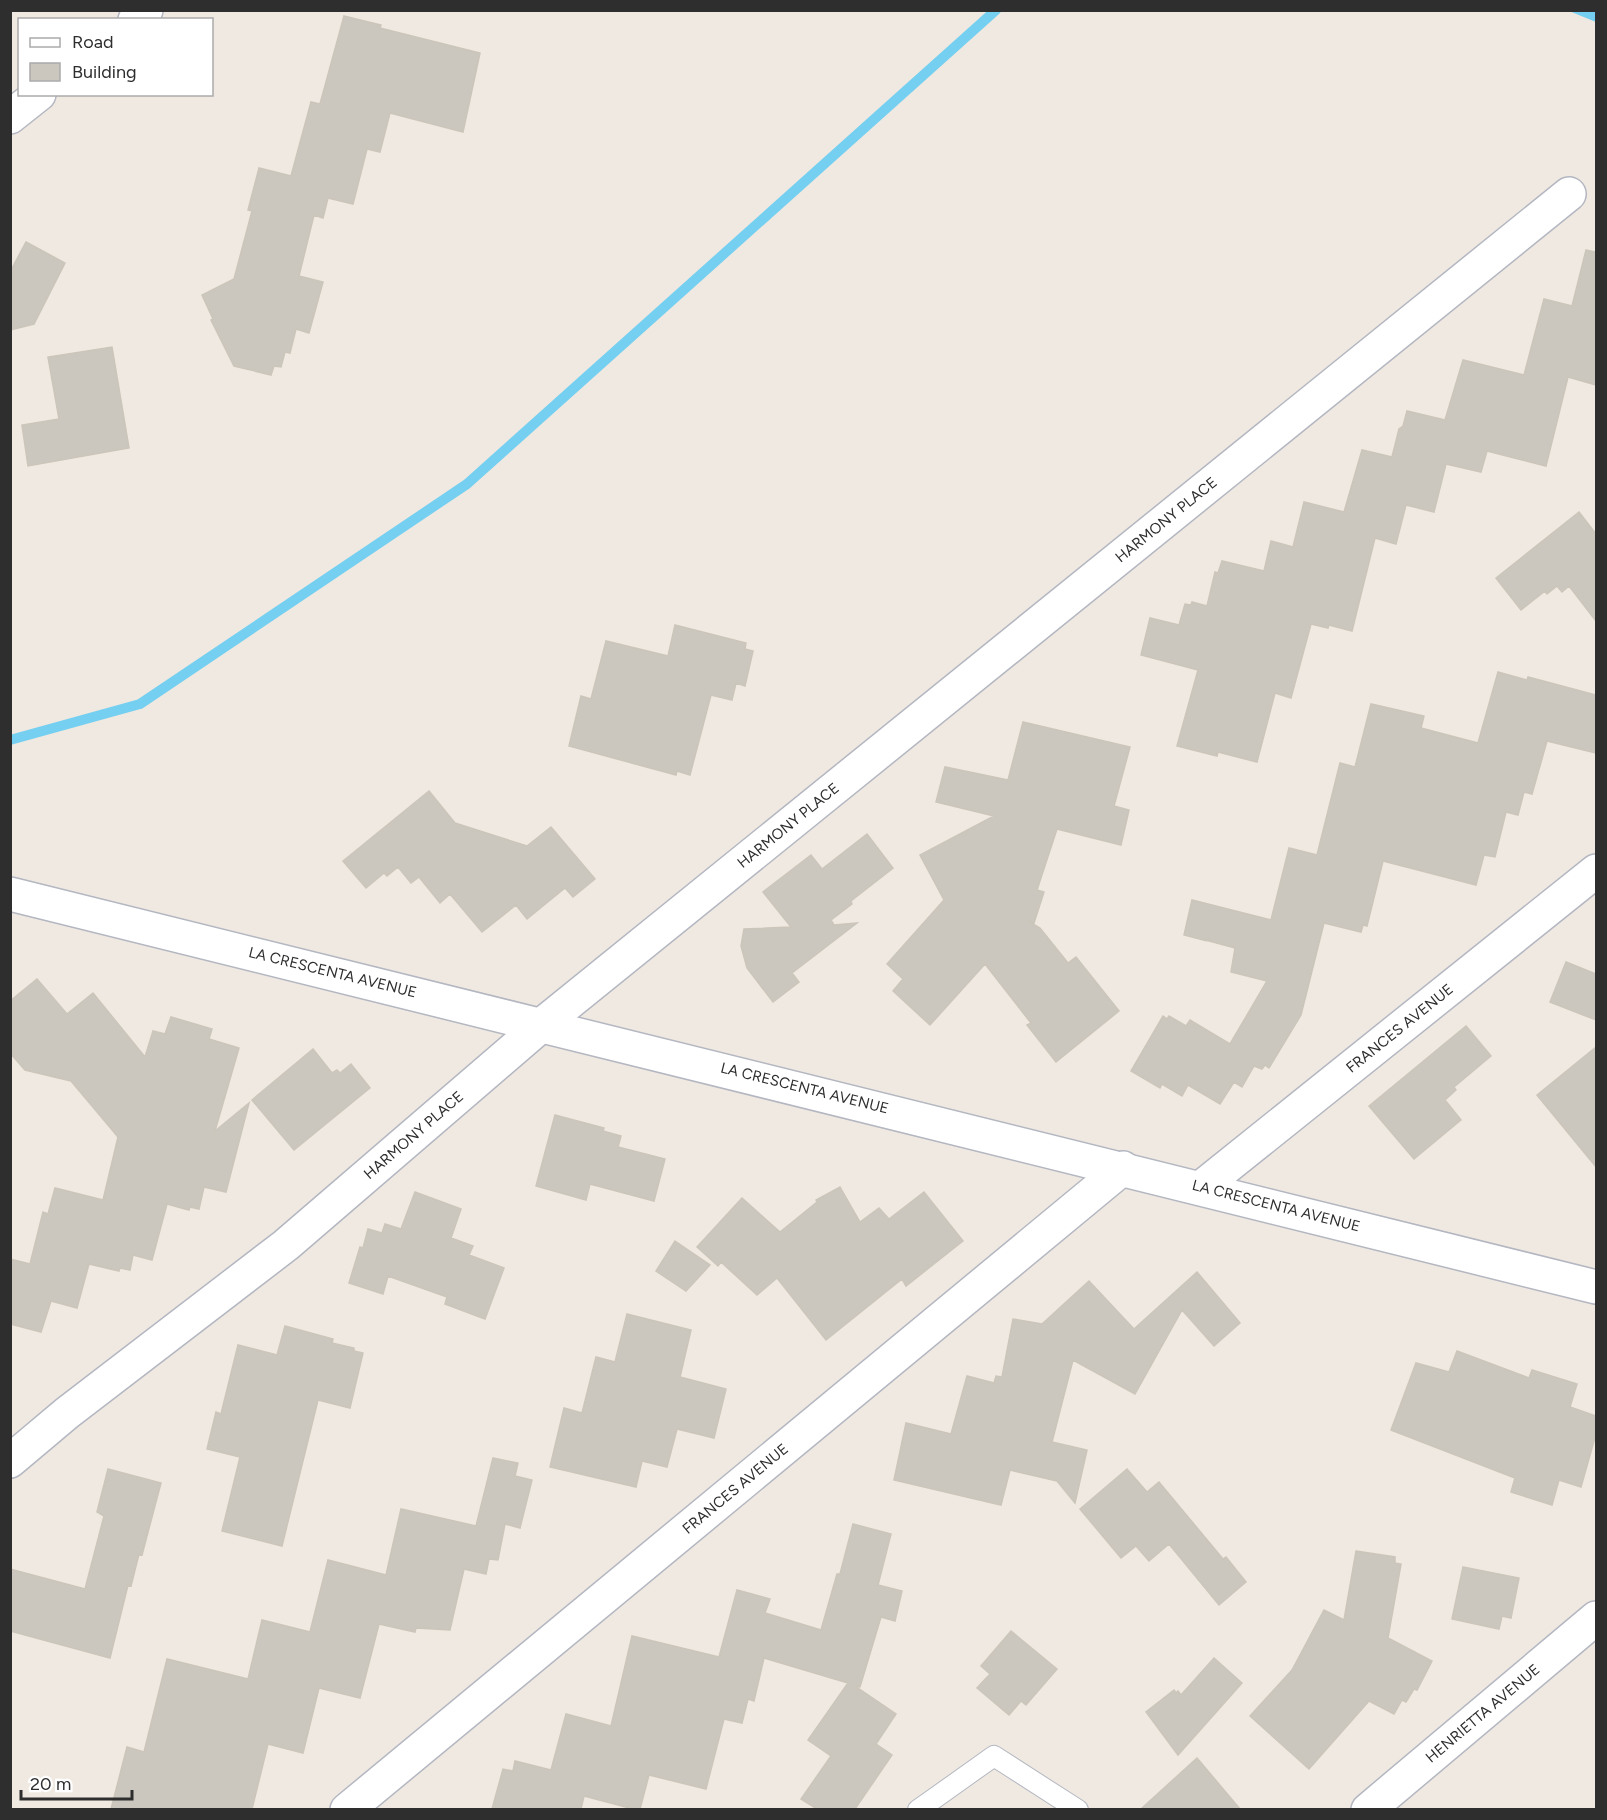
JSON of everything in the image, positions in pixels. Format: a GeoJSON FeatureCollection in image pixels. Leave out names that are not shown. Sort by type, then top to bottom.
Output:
{"type":"FeatureCollection","features":[{"type":"Feature","properties":{"kind":"street"},"geometry":{"type":"LineString","coordinates":[[10,117],[36,96]]}},
{"type":"Feature","properties":{"kind":"street","name":"HARMONY PLACE"},"geometry":{"type":"LineString","coordinates":[[10,1461],[67,1413],[286,1245],[544,1023],[1569,194]]}},
{"type":"Feature","properties":{"kind":"street","name":"FRANCES AVENUE"},"geometry":{"type":"LineString","coordinates":[[1203,1186],[1596,871]]}},
{"type":"Feature","properties":{"kind":"street","name":"LA CRESCENTA AVENUE"},"geometry":{"type":"LineString","coordinates":[[10,894],[1203,1186],[1596,1287]]}},
{"type":"Feature","properties":{"kind":"street","name":"FRANCES AVENUE"},"geometry":{"type":"LineString","coordinates":[[347,1809],[1123,1168]]}},
{"type":"Feature","properties":{"kind":"street","name":"HENRIETTA AVENUE"},"geometry":{"type":"LineString","coordinates":[[1368,1809],[1596,1618]]}},
{"type":"Feature","properties":{"kind":"lane"},"geometry":{"type":"LineString","coordinates":[[918,1809],[994,1756],[1078,1809]]}},
{"type":"Feature","properties":{"kind":"water"},"geometry":{"type":"Polygon","coordinates":[[[1569,11],[1596,11],[1596,22],[1569,11]]]}},
{"type":"Feature","properties":{"kind":"building"},"geometry":{"type":"Polygon","coordinates":[[[344,16],[381,25],[380,28],[480,53],[463,132],[390,113],[380,152],[367,149],[353,204],[328,198],[323,218],[314,215],[299,276],[323,282],[309,333],[296,329],[290,353],[285,352],[281,367],[274,366],[271,375],[234,366],[211,320],[213,319],[202,295],[234,279],[252,211],[248,210],[259,168],[291,176],[311,102],[320,104],[344,16]]]}},
{"type":"Feature","properties":{"kind":"building"},"geometry":{"type":"Polygon","coordinates":[[[26,242],[65,263],[34,324],[10,330],[10,272],[26,242]]]}},
{"type":"Feature","properties":{"kind":"building"},"geometry":{"type":"Polygon","coordinates":[[[1586,250],[1596,252],[1596,385],[1568,377],[1546,466],[1487,451],[1481,472],[1446,464],[1434,512],[1406,505],[1396,544],[1375,538],[1352,631],[1329,625],[1328,628],[1311,624],[1291,698],[1275,693],[1257,762],[1218,752],[1217,756],[1177,746],[1198,670],[1141,655],[1150,618],[1179,625],[1185,604],[1191,605],[1192,602],[1207,606],[1215,572],[1218,573],[1222,561],[1264,571],[1271,541],[1293,547],[1304,502],[1344,512],[1362,450],[1392,457],[1399,429],[1403,426],[1407,411],[1445,420],[1463,360],[1524,375],[1544,299],[1572,306],[1586,250]]]}},
{"type":"Feature","properties":{"kind":"building"},"geometry":{"type":"Polygon","coordinates":[[[112,347],[129,448],[28,466],[22,425],[59,419],[48,357],[112,347]]]}},
{"type":"Feature","properties":{"kind":"building"},"geometry":{"type":"Polygon","coordinates":[[[1579,512],[1596,534],[1596,621],[1569,586],[1562,592],[1557,586],[1547,594],[1545,591],[1521,610],[1496,578],[1579,512]]]}},
{"type":"Feature","properties":{"kind":"building"},"geometry":{"type":"Polygon","coordinates":[[[675,625],[746,643],[745,649],[753,651],[745,686],[736,683],[732,700],[711,695],[690,775],[677,771],[676,775],[569,746],[581,696],[591,699],[606,641],[668,656],[675,625]]]}},
{"type":"Feature","properties":{"kind":"building"},"geometry":{"type":"Polygon","coordinates":[[[1498,672],[1527,680],[1528,677],[1596,695],[1596,753],[1547,741],[1532,794],[1524,792],[1518,815],[1506,812],[1495,857],[1484,855],[1476,885],[1383,861],[1367,926],[1363,925],[1361,932],[1324,923],[1301,1015],[1269,1068],[1265,1065],[1262,1069],[1254,1066],[1242,1087],[1234,1082],[1220,1104],[1188,1085],[1182,1096],[1162,1084],[1160,1088],[1131,1071],[1163,1016],[1167,1019],[1169,1016],[1186,1026],[1190,1020],[1230,1044],[1267,981],[1231,972],[1235,948],[1209,941],[1210,938],[1207,941],[1184,935],[1192,900],[1271,920],[1289,848],[1317,855],[1340,763],[1355,767],[1371,704],[1424,716],[1421,728],[1478,743],[1498,672]]]}},
{"type":"Feature","properties":{"kind":"building"},"geometry":{"type":"Polygon","coordinates":[[[1023,722],[1130,747],[1114,806],[1129,810],[1121,845],[1057,829],[1037,890],[1044,892],[1034,923],[1028,921],[1040,928],[1068,963],[1076,957],[1119,1011],[1056,1062],[1027,1025],[1031,1023],[985,964],[930,1025],[893,991],[903,979],[887,964],[944,900],[920,855],[994,816],[936,802],[945,767],[1008,780],[1023,722]]]}},
{"type":"Feature","properties":{"kind":"building"},"geometry":{"type":"Polygon","coordinates":[[[429,791],[455,823],[527,846],[551,827],[595,879],[573,897],[565,888],[527,919],[516,905],[482,932],[450,894],[440,903],[419,877],[411,883],[398,867],[387,876],[384,873],[366,888],[343,861],[429,791]]]}},
{"type":"Feature","properties":{"kind":"building"},"geometry":{"type":"Polygon","coordinates":[[[867,834],[893,868],[831,920],[834,925],[857,923],[792,973],[799,982],[773,1002],[747,968],[741,946],[744,929],[791,927],[763,892],[811,855],[822,869],[867,834]]]}},
{"type":"Feature","properties":{"kind":"building"},"geometry":{"type":"Polygon","coordinates":[[[1566,962],[1596,974],[1596,1020],[1550,1002],[1566,962]]]}},
{"type":"Feature","properties":{"kind":"building"},"geometry":{"type":"Polygon","coordinates":[[[37,979],[67,1014],[93,993],[145,1057],[153,1031],[165,1034],[171,1017],[212,1029],[209,1039],[239,1048],[215,1131],[249,1103],[226,1192],[204,1187],[199,1209],[190,1207],[189,1210],[167,1204],[152,1260],[133,1255],[130,1270],[120,1268],[119,1271],[89,1264],[77,1308],[51,1301],[41,1332],[10,1324],[10,1259],[30,1264],[43,1212],[48,1214],[55,1188],[103,1200],[118,1137],[71,1081],[25,1070],[10,1053],[10,1001],[37,979]]]}},
{"type":"Feature","properties":{"kind":"building"},"geometry":{"type":"Polygon","coordinates":[[[1466,1026],[1491,1056],[1454,1087],[1456,1090],[1445,1100],[1461,1120],[1414,1159],[1369,1106],[1466,1026]]]}},
{"type":"Feature","properties":{"kind":"building"},"geometry":{"type":"Polygon","coordinates":[[[1596,1047],[1596,1167],[1537,1095],[1596,1047]]]}},
{"type":"Feature","properties":{"kind":"building"},"geometry":{"type":"Polygon","coordinates":[[[313,1049],[332,1073],[337,1070],[340,1073],[351,1064],[370,1088],[294,1150],[252,1100],[313,1049]]]}},
{"type":"Feature","properties":{"kind":"building"},"geometry":{"type":"Polygon","coordinates":[[[555,1115],[604,1128],[603,1131],[621,1136],[618,1147],[665,1159],[654,1201],[590,1184],[586,1200],[536,1186],[555,1115]]]}},
{"type":"Feature","properties":{"kind":"building"},"geometry":{"type":"Polygon","coordinates":[[[840,1187],[860,1222],[879,1208],[889,1219],[924,1192],[963,1241],[906,1286],[902,1279],[826,1340],[777,1278],[757,1295],[721,1262],[718,1266],[697,1247],[742,1198],[780,1232],[817,1202],[816,1200],[840,1187]]]}},
{"type":"Feature","properties":{"kind":"building"},"geometry":{"type":"Polygon","coordinates":[[[415,1192],[461,1209],[451,1238],[473,1246],[469,1255],[504,1268],[485,1319],[445,1304],[447,1297],[388,1276],[383,1294],[349,1283],[368,1229],[382,1233],[385,1224],[401,1229],[415,1192]]]}},
{"type":"Feature","properties":{"kind":"building"},"geometry":{"type":"Polygon","coordinates":[[[675,1241],[710,1265],[686,1291],[656,1271],[675,1241]]]}},
{"type":"Feature","properties":{"kind":"building"},"geometry":{"type":"Polygon","coordinates":[[[1197,1272],[1240,1323],[1214,1346],[1182,1310],[1135,1394],[1073,1360],[1052,1442],[1087,1450],[1075,1503],[1057,1481],[1010,1470],[1001,1505],[894,1480],[906,1423],[951,1434],[967,1376],[994,1383],[996,1376],[1002,1377],[1013,1319],[1042,1324],[1089,1281],[1134,1329],[1197,1272]]]}},
{"type":"Feature","properties":{"kind":"building"},"geometry":{"type":"Polygon","coordinates":[[[627,1314],[691,1330],[680,1377],[726,1389],[714,1438],[677,1429],[667,1467],[642,1461],[636,1487],[550,1467],[564,1408],[582,1413],[596,1357],[615,1362],[627,1314]]]}},
{"type":"Feature","properties":{"kind":"building"},"geometry":{"type":"Polygon","coordinates":[[[285,1326],[333,1339],[332,1343],[354,1348],[354,1351],[363,1353],[350,1408],[318,1400],[282,1546],[222,1531],[240,1457],[207,1449],[216,1412],[221,1414],[238,1345],[277,1355],[285,1326]]]}},
{"type":"Feature","properties":{"kind":"building"},"geometry":{"type":"Polygon","coordinates":[[[1457,1351],[1529,1378],[1532,1370],[1577,1384],[1570,1407],[1596,1416],[1596,1434],[1581,1487],[1559,1480],[1552,1505],[1511,1492],[1515,1478],[1391,1430],[1416,1363],[1449,1372],[1457,1351]]]}},
{"type":"Feature","properties":{"kind":"building"},"geometry":{"type":"Polygon","coordinates":[[[493,1458],[518,1463],[515,1476],[532,1480],[520,1528],[505,1524],[498,1560],[489,1559],[486,1574],[464,1569],[450,1630],[416,1628],[415,1632],[379,1624],[360,1698],[319,1688],[303,1753],[268,1744],[252,1809],[111,1809],[127,1747],[144,1752],[167,1659],[248,1679],[262,1620],[310,1632],[328,1560],[386,1575],[401,1509],[476,1526],[493,1458]]]}},
{"type":"Feature","properties":{"kind":"building"},"geometry":{"type":"Polygon","coordinates":[[[108,1469],[161,1483],[142,1555],[139,1554],[131,1586],[128,1585],[110,1658],[10,1631],[10,1569],[85,1589],[104,1516],[97,1512],[108,1469]]]}},
{"type":"Feature","properties":{"kind":"building"},"geometry":{"type":"Polygon","coordinates":[[[1127,1469],[1147,1492],[1159,1482],[1223,1559],[1226,1557],[1246,1582],[1219,1605],[1169,1544],[1149,1561],[1136,1546],[1121,1558],[1080,1509],[1127,1469]]]}},
{"type":"Feature","properties":{"kind":"building"},"geometry":{"type":"Polygon","coordinates":[[[853,1524],[891,1534],[878,1585],[902,1591],[895,1621],[881,1617],[860,1687],[855,1686],[896,1714],[876,1744],[892,1755],[855,1809],[817,1809],[801,1799],[831,1756],[808,1740],[848,1683],[764,1658],[754,1701],[748,1699],[742,1723],[724,1719],[706,1789],[649,1775],[640,1809],[584,1796],[581,1809],[492,1809],[503,1769],[513,1771],[515,1761],[551,1770],[566,1714],[611,1726],[632,1636],[719,1657],[737,1590],[770,1599],[765,1613],[821,1630],[837,1574],[840,1574],[853,1524]]]}},
{"type":"Feature","properties":{"kind":"building"},"geometry":{"type":"Polygon","coordinates":[[[1356,1551],[1395,1557],[1395,1563],[1401,1564],[1388,1638],[1432,1661],[1417,1690],[1414,1689],[1406,1702],[1402,1700],[1394,1714],[1369,1701],[1309,1769],[1250,1716],[1292,1670],[1324,1610],[1344,1620],[1356,1551]]]}},
{"type":"Feature","properties":{"kind":"building"},"geometry":{"type":"Polygon","coordinates":[[[1463,1567],[1519,1578],[1511,1618],[1502,1616],[1499,1629],[1452,1619],[1463,1567]]]}},
{"type":"Feature","properties":{"kind":"building"},"geometry":{"type":"Polygon","coordinates":[[[1011,1631],[1057,1669],[1026,1705],[1021,1701],[1009,1715],[977,1688],[990,1674],[981,1666],[1011,1631]]]}},
{"type":"Feature","properties":{"kind":"building"},"geometry":{"type":"Polygon","coordinates":[[[1214,1658],[1242,1683],[1178,1755],[1146,1712],[1174,1690],[1181,1695],[1214,1658]]]}},
{"type":"Feature","properties":{"kind":"building"},"geometry":{"type":"Polygon","coordinates":[[[1197,1758],[1240,1809],[1141,1809],[1197,1758]]]}},
{"type":"Feature","properties":{"kind":"waterway"},"geometry":{"type":"LineString","coordinates":[[10,740],[140,704],[467,484],[996,10]]}}]}
